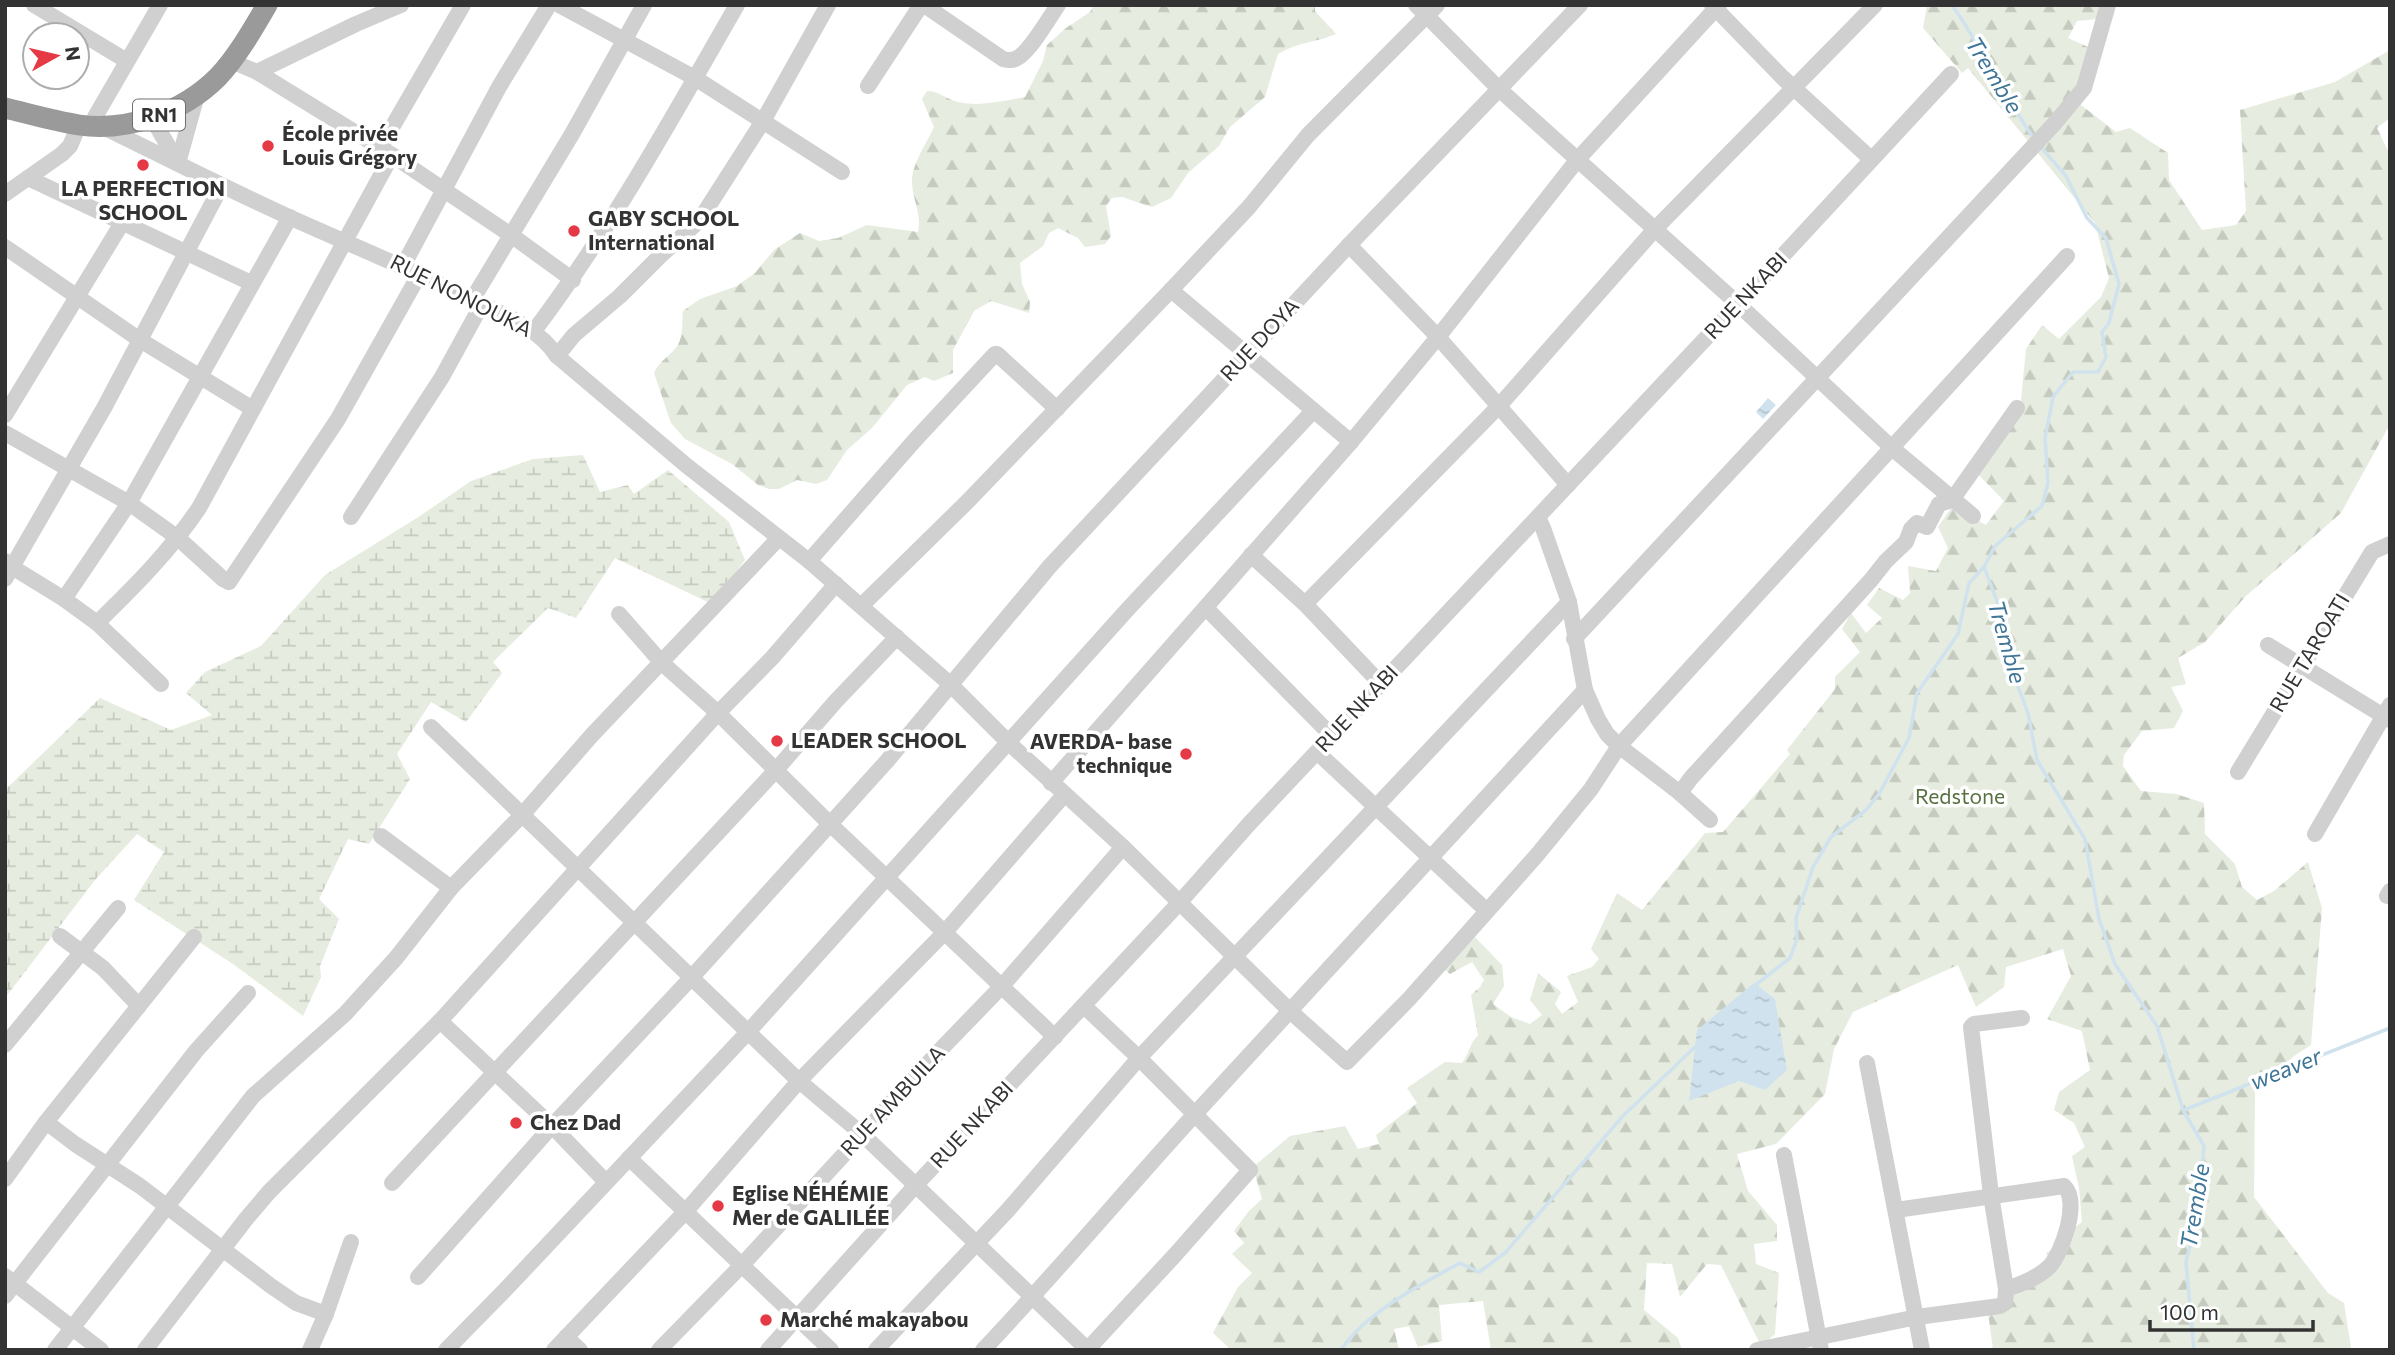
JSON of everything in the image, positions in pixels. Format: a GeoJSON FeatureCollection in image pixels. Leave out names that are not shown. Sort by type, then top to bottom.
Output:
{"type":"FeatureCollection","features":[{"type":"Feature","properties":{"kind":"highway","name":"RN1"},"geometry":{"type":"LineString","coordinates":[[5,98],[72,114],[92,123],[144,113],[187,91],[216,68],[230,51],[258,5]]}},
{"type":"Feature","properties":{"kind":"highway","name":"RN1"},"geometry":{"type":"LineString","coordinates":[[5,108],[92,123],[126,124],[152,118],[197,95],[218,76],[231,61],[267,5]]}},
{"type":"Feature","properties":{"kind":"street"},"geometry":{"type":"LineString","coordinates":[[34,5],[127,61]]}},
{"type":"Feature","properties":{"kind":"street"},"geometry":{"type":"LineString","coordinates":[[5,194],[62,154],[92,123],[160,5]]}},
{"type":"Feature","properties":{"kind":"street"},"geometry":{"type":"LineString","coordinates":[[356,24],[365,5]]}},
{"type":"Feature","properties":{"kind":"street"},"geometry":{"type":"LineString","coordinates":[[257,72],[401,5]]}},
{"type":"Feature","properties":{"kind":"street"},"geometry":{"type":"LineString","coordinates":[[97,624],[143,579],[156,560],[178,538],[198,508],[344,241],[386,151],[463,5]]}},
{"type":"Feature","properties":{"kind":"street"},"geometry":{"type":"LineString","coordinates":[[403,266],[499,87],[549,5]]}},
{"type":"Feature","properties":{"kind":"street"},"geometry":{"type":"LineString","coordinates":[[559,5],[695,78],[842,172]]}},
{"type":"Feature","properties":{"kind":"street"},"geometry":{"type":"LineString","coordinates":[[351,517],[442,377],[511,235],[644,5]]}},
{"type":"Feature","properties":{"kind":"street"},"geometry":{"type":"LineString","coordinates":[[534,331],[573,280],[737,5]]}},
{"type":"Feature","properties":{"kind":"street"},"geometry":{"type":"LineString","coordinates":[[557,356],[574,335],[620,296],[699,221],[763,121],[828,5]]}},
{"type":"Feature","properties":{"kind":"street"},"geometry":{"type":"LineString","coordinates":[[868,86],[923,5],[1003,59],[1014,60],[1023,54],[1059,5]]}},
{"type":"Feature","properties":{"kind":"street","name":"RUE DOYA"},"geometry":{"type":"LineString","coordinates":[[418,1277],[552,1126],[887,761],[1050,566],[1349,245],[1580,5]]}},
{"type":"Feature","properties":{"kind":"street"},"geometry":{"type":"LineString","coordinates":[[1305,604],[1499,406],[1655,229],[1875,5]]}},
{"type":"Feature","properties":{"kind":"street"},"geometry":{"type":"LineString","coordinates":[[1574,639],[2055,123],[2084,88],[2108,5]]}},
{"type":"Feature","properties":{"kind":"street"},"geometry":{"type":"LineString","coordinates":[[1051,783],[1351,442],[1438,337],[1578,159],[1716,6],[1793,87],[1871,159]]}},
{"type":"Feature","properties":{"kind":"street"},"geometry":{"type":"LineString","coordinates":[[861,606],[1171,290],[1249,207],[1308,135],[1426,8],[1499,89],[1738,304],[1892,448],[1973,516]]}},
{"type":"Feature","properties":{"kind":"street"},"geometry":{"type":"LineString","coordinates":[[231,61],[257,72],[386,151],[573,280]]}},
{"type":"Feature","properties":{"kind":"street","name":"RUE NKABI"},"geometry":{"type":"LineString","coordinates":[[768,1350],[915,1186],[1317,752],[1951,74]]}},
{"type":"Feature","properties":{"kind":"street"},"geometry":{"type":"LineString","coordinates":[[178,163],[197,95]]}},
{"type":"Feature","properties":{"kind":"street"},"geometry":{"type":"LineString","coordinates":[[152,118],[178,163]]}},
{"type":"Feature","properties":{"kind":"street","name":"RUE NONOUKA"},"geometry":{"type":"LineString","coordinates":[[92,123],[222,186],[403,266],[534,331],[547,341],[557,356],[687,466],[809,561],[950,684],[1051,783],[1123,847],[1236,956],[1290,1012],[1345,1061],[1350,1061],[1487,911]]}},
{"type":"Feature","properties":{"kind":"street"},"geometry":{"type":"LineString","coordinates":[[28,178],[251,283]]}},
{"type":"Feature","properties":{"kind":"street"},"geometry":{"type":"LineString","coordinates":[[161,684],[97,624],[64,599],[8,569],[70,470],[222,186]]}},
{"type":"Feature","properties":{"kind":"street"},"geometry":{"type":"LineString","coordinates":[[64,599],[129,503],[290,217]]}},
{"type":"Feature","properties":{"kind":"street"},"geometry":{"type":"LineString","coordinates":[[5,415],[122,223]]}},
{"type":"Feature","properties":{"kind":"street"},"geometry":{"type":"LineString","coordinates":[[1349,245],[1438,337],[1568,485]]}},
{"type":"Feature","properties":{"kind":"street"},"geometry":{"type":"LineString","coordinates":[[7,253],[140,340],[253,409]]}},
{"type":"Feature","properties":{"kind":"street"},"geometry":{"type":"LineString","coordinates":[[1317,752],[1487,911],[1591,789],[1619,747],[2067,256]]}},
{"type":"Feature","properties":{"kind":"street"},"geometry":{"type":"LineString","coordinates":[[5,433],[129,503],[178,538],[229,582],[338,419],[419,275]]}},
{"type":"Feature","properties":{"kind":"street"},"geometry":{"type":"LineString","coordinates":[[1171,290],[1351,442]]}},
{"type":"Feature","properties":{"kind":"street"},"geometry":{"type":"LineString","coordinates":[[809,561],[995,354],[1057,409]]}},
{"type":"Feature","properties":{"kind":"street"},"geometry":{"type":"LineString","coordinates":[[1680,793],[1906,542],[1917,523],[1927,527],[1939,504],[1952,500],[2017,408]]}},
{"type":"Feature","properties":{"kind":"street"},"geometry":{"type":"LineString","coordinates":[[446,1350],[749,1031],[887,876],[1010,744],[1127,610],[1313,411]]}},
{"type":"Feature","properties":{"kind":"street"},"geometry":{"type":"LineString","coordinates":[[1538,517],[1569,602],[1585,690],[1598,719],[1619,747],[1680,793],[1710,820]]}},
{"type":"Feature","properties":{"kind":"street"},"geometry":{"type":"LineString","coordinates":[[55,1350],[253,1096],[345,1014],[396,958],[451,888],[779,538]]}},
{"type":"Feature","properties":{"kind":"street","name":"RUE TAROATI"},"geometry":{"type":"LineString","coordinates":[[2238,772],[2372,552],[2390,544]]}},
{"type":"Feature","properties":{"kind":"street"},"geometry":{"type":"LineString","coordinates":[[1251,555],[1305,604],[1381,684]]}},
{"type":"Feature","properties":{"kind":"street"},"geometry":{"type":"LineString","coordinates":[[145,1350],[223,1248],[302,1156],[440,1021],[718,712],[772,658],[836,584]]}},
{"type":"Feature","properties":{"kind":"street"},"geometry":{"type":"LineString","coordinates":[[876,1350],[1040,1174],[1139,1058],[1569,602]]}},
{"type":"Feature","properties":{"kind":"street"},"geometry":{"type":"LineString","coordinates":[[1206,608],[1332,736]]}},
{"type":"Feature","properties":{"kind":"street"},"geometry":{"type":"LineString","coordinates":[[619,614],[662,663],[718,712],[830,824],[1055,1037]]}},
{"type":"Feature","properties":{"kind":"street"},"geometry":{"type":"LineString","coordinates":[[392,1183],[897,637]]}},
{"type":"Feature","properties":{"kind":"street"},"geometry":{"type":"LineString","coordinates":[[2268,645],[2388,714],[2315,834]]}},
{"type":"Feature","properties":{"kind":"street"},"geometry":{"type":"LineString","coordinates":[[983,1350],[1195,1114],[1432,860],[1585,690]]}},
{"type":"Feature","properties":{"kind":"street"},"geometry":{"type":"LineString","coordinates":[[431,727],[799,1080],[862,1135],[1087,1350],[1249,1172],[1249,1168],[1084,1006]]}},
{"type":"Feature","properties":{"kind":"street"},"geometry":{"type":"LineString","coordinates":[[554,1350],[686,1211],[799,1080],[945,932],[1064,795]]}},
{"type":"Feature","properties":{"kind":"street"},"geometry":{"type":"LineString","coordinates":[[381,836],[451,888]]}},
{"type":"Feature","properties":{"kind":"street","name":"RUE AMBUILA"},"geometry":{"type":"LineString","coordinates":[[659,1350],[742,1265],[1002,986],[1123,847]]}},
{"type":"Feature","properties":{"kind":"street"},"geometry":{"type":"LineString","coordinates":[[5,1045],[118,908]]}},
{"type":"Feature","properties":{"kind":"street"},"geometry":{"type":"LineString","coordinates":[[60,936],[103,968],[139,1006]]}},
{"type":"Feature","properties":{"kind":"street"},"geometry":{"type":"LineString","coordinates":[[5,1179],[46,1122],[194,937]]}},
{"type":"Feature","properties":{"kind":"street"},"geometry":{"type":"LineString","coordinates":[[102,1350],[9,1285],[196,1051],[248,993]]}},
{"type":"Feature","properties":{"kind":"street"},"geometry":{"type":"LineString","coordinates":[[1757,1350],[1820,1343],[1917,1317],[2000,1306],[2006,1301],[2007,1289],[1991,1195],[1971,1027],[1974,1024],[2022,1018]]}},
{"type":"Feature","properties":{"kind":"street"},"geometry":{"type":"LineString","coordinates":[[440,1021],[552,1126],[607,1182]]}},
{"type":"Feature","properties":{"kind":"street"},"geometry":{"type":"LineString","coordinates":[[1867,1063],[1922,1350]]}},
{"type":"Feature","properties":{"kind":"street"},"geometry":{"type":"LineString","coordinates":[[46,1122],[296,1303],[326,1314]]}},
{"type":"Feature","properties":{"kind":"street"},"geometry":{"type":"LineString","coordinates":[[1784,1155],[1820,1343]]}},
{"type":"Feature","properties":{"kind":"street"},"geometry":{"type":"LineString","coordinates":[[629,1158],[831,1350]]}},
{"type":"Feature","properties":{"kind":"street"},"geometry":{"type":"LineString","coordinates":[[1896,1210],[2064,1186],[2072,1202],[2062,1243],[2052,1264],[2026,1282],[2007,1289]]}},
{"type":"Feature","properties":{"kind":"street"},"geometry":{"type":"LineString","coordinates":[[310,1350],[326,1314],[351,1242]]}},
{"type":"Feature","properties":{"kind":"street"},"geometry":{"type":"LineString","coordinates":[[566,1337],[580,1350]]}},
{"type":"Feature","properties":{"kind":"green space"},"geometry":{"type":"Polygon","coordinates":[[[1094,5],[1315,5],[1315,11],[1336,34],[1278,54],[1265,97],[1230,127],[1219,146],[1188,173],[1171,198],[1152,207],[1122,197],[1112,198],[1106,206],[1111,236],[1105,244],[1085,247],[1078,238],[1058,228],[1049,233],[1043,246],[1020,263],[1022,284],[1030,302],[1029,313],[991,301],[974,311],[953,350],[953,373],[934,381],[925,377],[907,385],[872,428],[847,450],[827,480],[816,484],[797,480],[779,489],[769,489],[758,485],[732,464],[685,439],[671,423],[654,373],[678,345],[682,333],[683,311],[700,299],[737,286],[755,273],[774,250],[800,233],[819,241],[838,238],[867,225],[918,232],[919,220],[912,176],[934,127],[922,99],[927,91],[954,101],[974,104],[1025,97],[1043,61],[1047,45],[1090,12],[1094,5]]]}},
{"type":"Feature","properties":{"kind":"green space","name":"Redstone"},"geometry":{"type":"Polygon","coordinates":[[[1927,5],[2100,5],[2098,19],[2077,21],[2068,38],[2095,50],[2081,105],[2116,132],[2130,128],[2168,153],[2169,180],[2202,230],[2236,225],[2246,211],[2240,110],[2335,82],[2390,50],[2390,118],[2377,128],[2390,155],[2390,424],[2341,513],[2246,596],[2205,642],[2178,658],[2186,684],[2171,687],[2183,711],[2174,728],[2142,731],[2124,755],[2123,766],[2141,791],[2176,794],[2204,803],[2205,834],[2235,864],[2242,887],[2257,900],[2274,891],[2308,862],[2322,908],[2311,1045],[2294,1056],[2255,1091],[2254,1197],[2328,1293],[2344,1303],[2351,1348],[1993,1350],[1987,1305],[2052,1267],[2046,1253],[2058,1246],[2065,1256],[2073,1239],[2071,1230],[2082,1222],[2079,1188],[2072,1156],[2085,1147],[2074,1123],[2054,1110],[2059,1092],[2090,1070],[2082,1031],[2047,1019],[2071,976],[2063,949],[2006,967],[2004,987],[1976,1007],[1958,965],[1853,1012],[1834,1049],[1825,1094],[1776,1144],[1737,1154],[1748,1191],[1777,1225],[1777,1241],[1754,1244],[1756,1264],[1779,1273],[1775,1334],[1761,1346],[1721,1265],[1707,1264],[1680,1297],[1672,1264],[1647,1263],[1644,1310],[1678,1338],[1682,1350],[1491,1350],[1483,1301],[1439,1305],[1442,1341],[1418,1347],[1409,1326],[1394,1329],[1399,1350],[1231,1350],[1213,1333],[1238,1287],[1252,1273],[1232,1254],[1244,1243],[1234,1231],[1262,1199],[1253,1167],[1290,1136],[1345,1126],[1358,1149],[1379,1144],[1376,1135],[1417,1103],[1407,1088],[1445,1062],[1462,1063],[1478,1035],[1471,995],[1484,980],[1472,962],[1450,974],[1439,965],[1475,937],[1502,965],[1504,986],[1493,1004],[1511,1017],[1530,1024],[1542,1015],[1530,1000],[1538,973],[1561,992],[1555,1004],[1562,1014],[1578,1002],[1567,976],[1592,967],[1599,959],[1591,949],[1617,893],[1642,910],[1705,833],[1723,832],[1790,754],[1787,750],[1835,689],[1835,677],[1860,652],[1842,629],[1851,613],[1866,633],[1882,618],[1867,605],[1879,588],[1903,600],[1910,593],[1908,566],[1936,571],[1948,548],[1938,527],[1952,507],[1986,525],[2004,501],[1974,470],[2020,410],[2026,349],[2042,325],[2059,339],[2101,297],[2109,278],[2095,223],[1968,68],[1962,73],[1923,28],[1927,5]]]}},
{"type":"Feature","properties":{"kind":"green space"},"geometry":{"type":"Polygon","coordinates":[[[583,455],[600,492],[628,485],[634,494],[668,470],[729,522],[745,560],[712,604],[615,558],[576,618],[548,608],[493,662],[502,673],[466,722],[431,702],[397,754],[410,779],[369,844],[348,839],[319,899],[339,919],[320,966],[321,977],[303,1016],[233,964],[134,900],[164,852],[137,834],[95,880],[5,998],[5,790],[100,698],[171,730],[212,715],[186,693],[205,672],[261,646],[325,575],[471,481],[533,459],[583,455]]]}},
{"type":"Feature","properties":{"kind":"water"},"geometry":{"type":"Polygon","coordinates":[[[1768,398],[1776,405],[1763,419],[1756,412],[1768,398]]]}},
{"type":"Feature","properties":{"kind":"water"},"geometry":{"type":"Polygon","coordinates":[[[1754,983],[1775,999],[1787,1070],[1765,1090],[1739,1081],[1689,1101],[1697,1030],[1754,983]]]}},
{"type":"Feature","properties":{"kind":"waterway","name":"Tremble"},"geometry":{"type":"LineString","coordinates":[[1952,5],[2033,137]]}},
{"type":"Feature","properties":{"kind":"waterway","name":"Tremble"},"geometry":{"type":"LineString","coordinates":[[2040,146],[2066,176],[2087,218],[2106,238],[2119,284],[2109,323],[2102,332],[2106,357],[2098,372],[2073,372],[2053,397],[2045,438],[2048,483],[2042,506],[1995,546],[1984,567],[2005,622],[2017,684],[2028,713],[2037,760],[2085,839],[2099,919],[2115,964],[2157,1026],[2183,1110],[2204,1146],[2198,1214],[2186,1262],[2194,1350]]}},
{"type":"Feature","properties":{"kind":"waterway"},"geometry":{"type":"LineString","coordinates":[[1753,987],[1790,958],[1797,939],[1796,918],[1813,867],[1831,837],[1866,810],[1879,794],[1909,738],[1917,693],[1958,634],[1969,583],[1984,567]]}},
{"type":"Feature","properties":{"kind":"waterway","name":"weaver"},"geometry":{"type":"LineString","coordinates":[[2184,1110],[2390,1028]]}},
{"type":"Feature","properties":{"kind":"waterway"},"geometry":{"type":"LineString","coordinates":[[1341,1350],[1364,1324],[1412,1290],[1460,1263],[1479,1272],[1505,1253],[1623,1116],[1697,1045]]}},
{"type":"Feature","properties":{"kind":"place","name":"École privée Louis Grégory"},"geometry":{"type":"Point","coordinates":[268,146]}},
{"type":"Feature","properties":{"kind":"place","name":"LA PERFECTION SCHOOL"},"geometry":{"type":"Point","coordinates":[143,165]}},
{"type":"Feature","properties":{"kind":"place","name":"GABY SCHOOL International"},"geometry":{"type":"Point","coordinates":[574,231]}},
{"type":"Feature","properties":{"kind":"place","name":"LEADER SCHOOL"},"geometry":{"type":"Point","coordinates":[777,741]}},
{"type":"Feature","properties":{"kind":"place","name":"AVERDA- base technique"},"geometry":{"type":"Point","coordinates":[1186,754]}},
{"type":"Feature","properties":{"kind":"place","name":"Chez Dad"},"geometry":{"type":"Point","coordinates":[516,1123]}},
{"type":"Feature","properties":{"kind":"place","name":"Eglise NÉHÉMIE Mer de GALILÉE"},"geometry":{"type":"Point","coordinates":[718,1206]}},
{"type":"Feature","properties":{"kind":"place","name":"Marché makayabou"},"geometry":{"type":"Point","coordinates":[766,1320]}}]}
